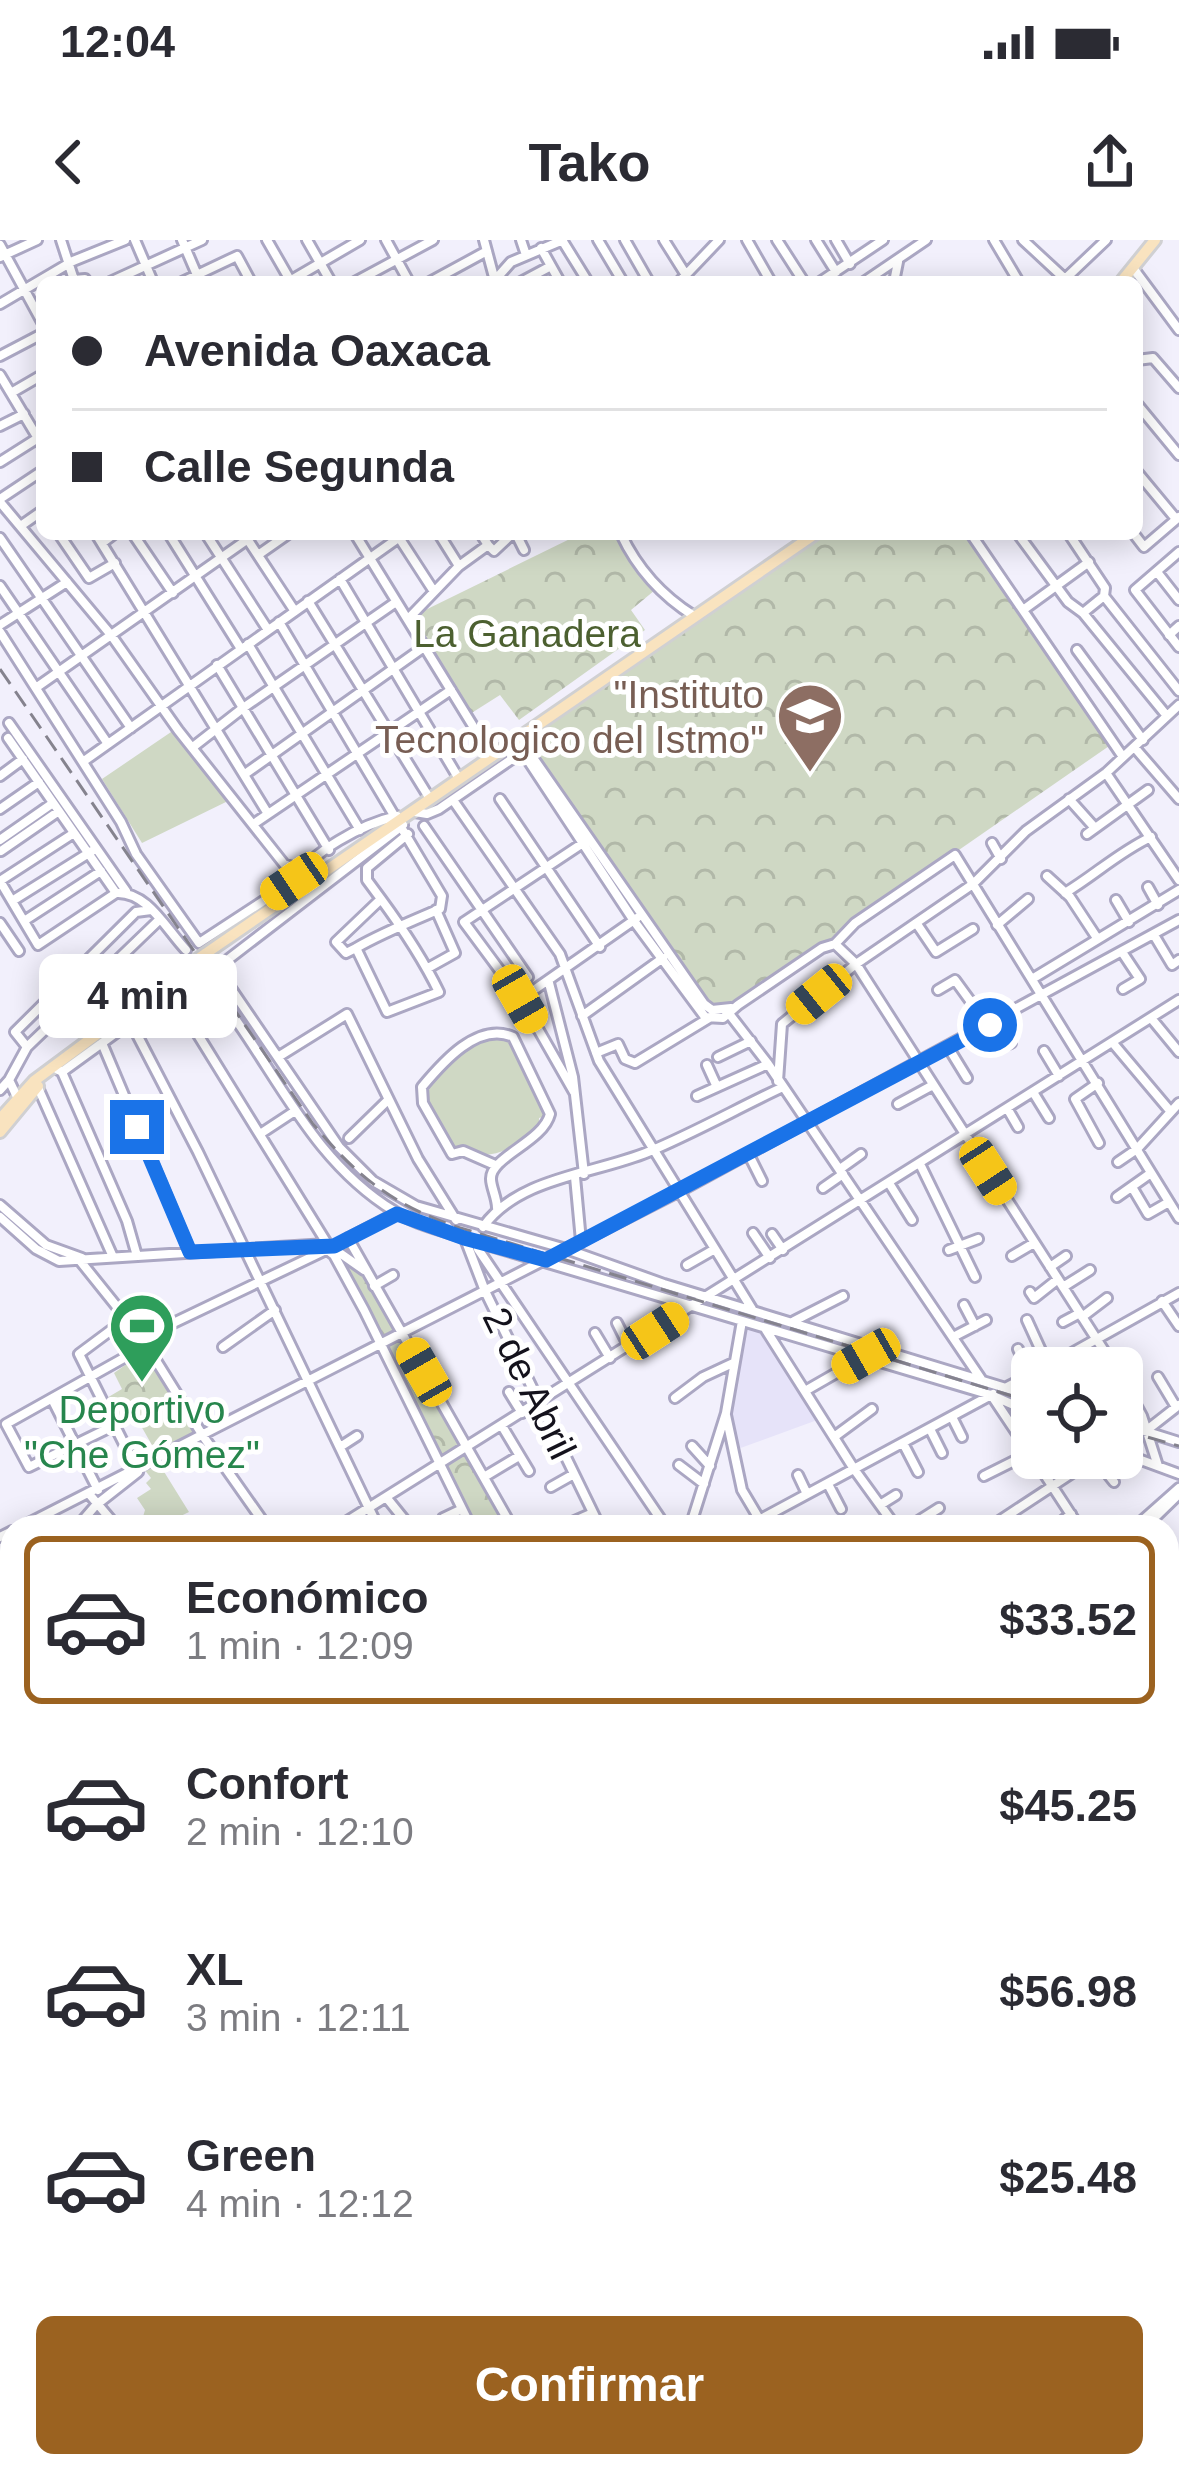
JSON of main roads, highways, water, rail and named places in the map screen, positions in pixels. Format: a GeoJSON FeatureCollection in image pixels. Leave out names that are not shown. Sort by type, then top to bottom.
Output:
{"type":"FeatureCollection","features":[{"type":"Feature","properties":{"kind":"main road"},"geometry":{"type":"LineString","coordinates":[[1126,276],[1155,240]]}},
{"type":"Feature","properties":{"kind":"main road"},"geometry":{"type":"LineString","coordinates":[[0,1132],[38,1081],[57,1070],[70,1053],[200,958],[519,744],[805,540]]}},
{"type":"Feature","properties":{"kind":"main road"},"geometry":{"type":"LineString","coordinates":[[0,1119],[20,1102]]}},
{"type":"Feature","properties":{"kind":"railway"},"geometry":{"type":"LineString","coordinates":[[0,669],[313,1124],[376,1186],[411,1208],[454,1226],[1011,1396]]}},
{"type":"Feature","properties":{"kind":"railway"},"geometry":{"type":"LineString","coordinates":[[1143,1436],[1179,1446]]}},
{"type":"Feature","properties":{"kind":"place","name":"\"Instituto Tecnologico del Istmo\""},"geometry":{"type":"Point","coordinates":[810,775]}},
{"type":"Feature","properties":{"kind":"place","name":"Deportivo \"Che Gómez\""},"geometry":{"type":"Point","coordinates":[142,1385]}},
{"type":"Feature","properties":{"kind":"park label","name":"La Ganadera"},"geometry":{"type":"Point","coordinates":[527,633]}}]}
